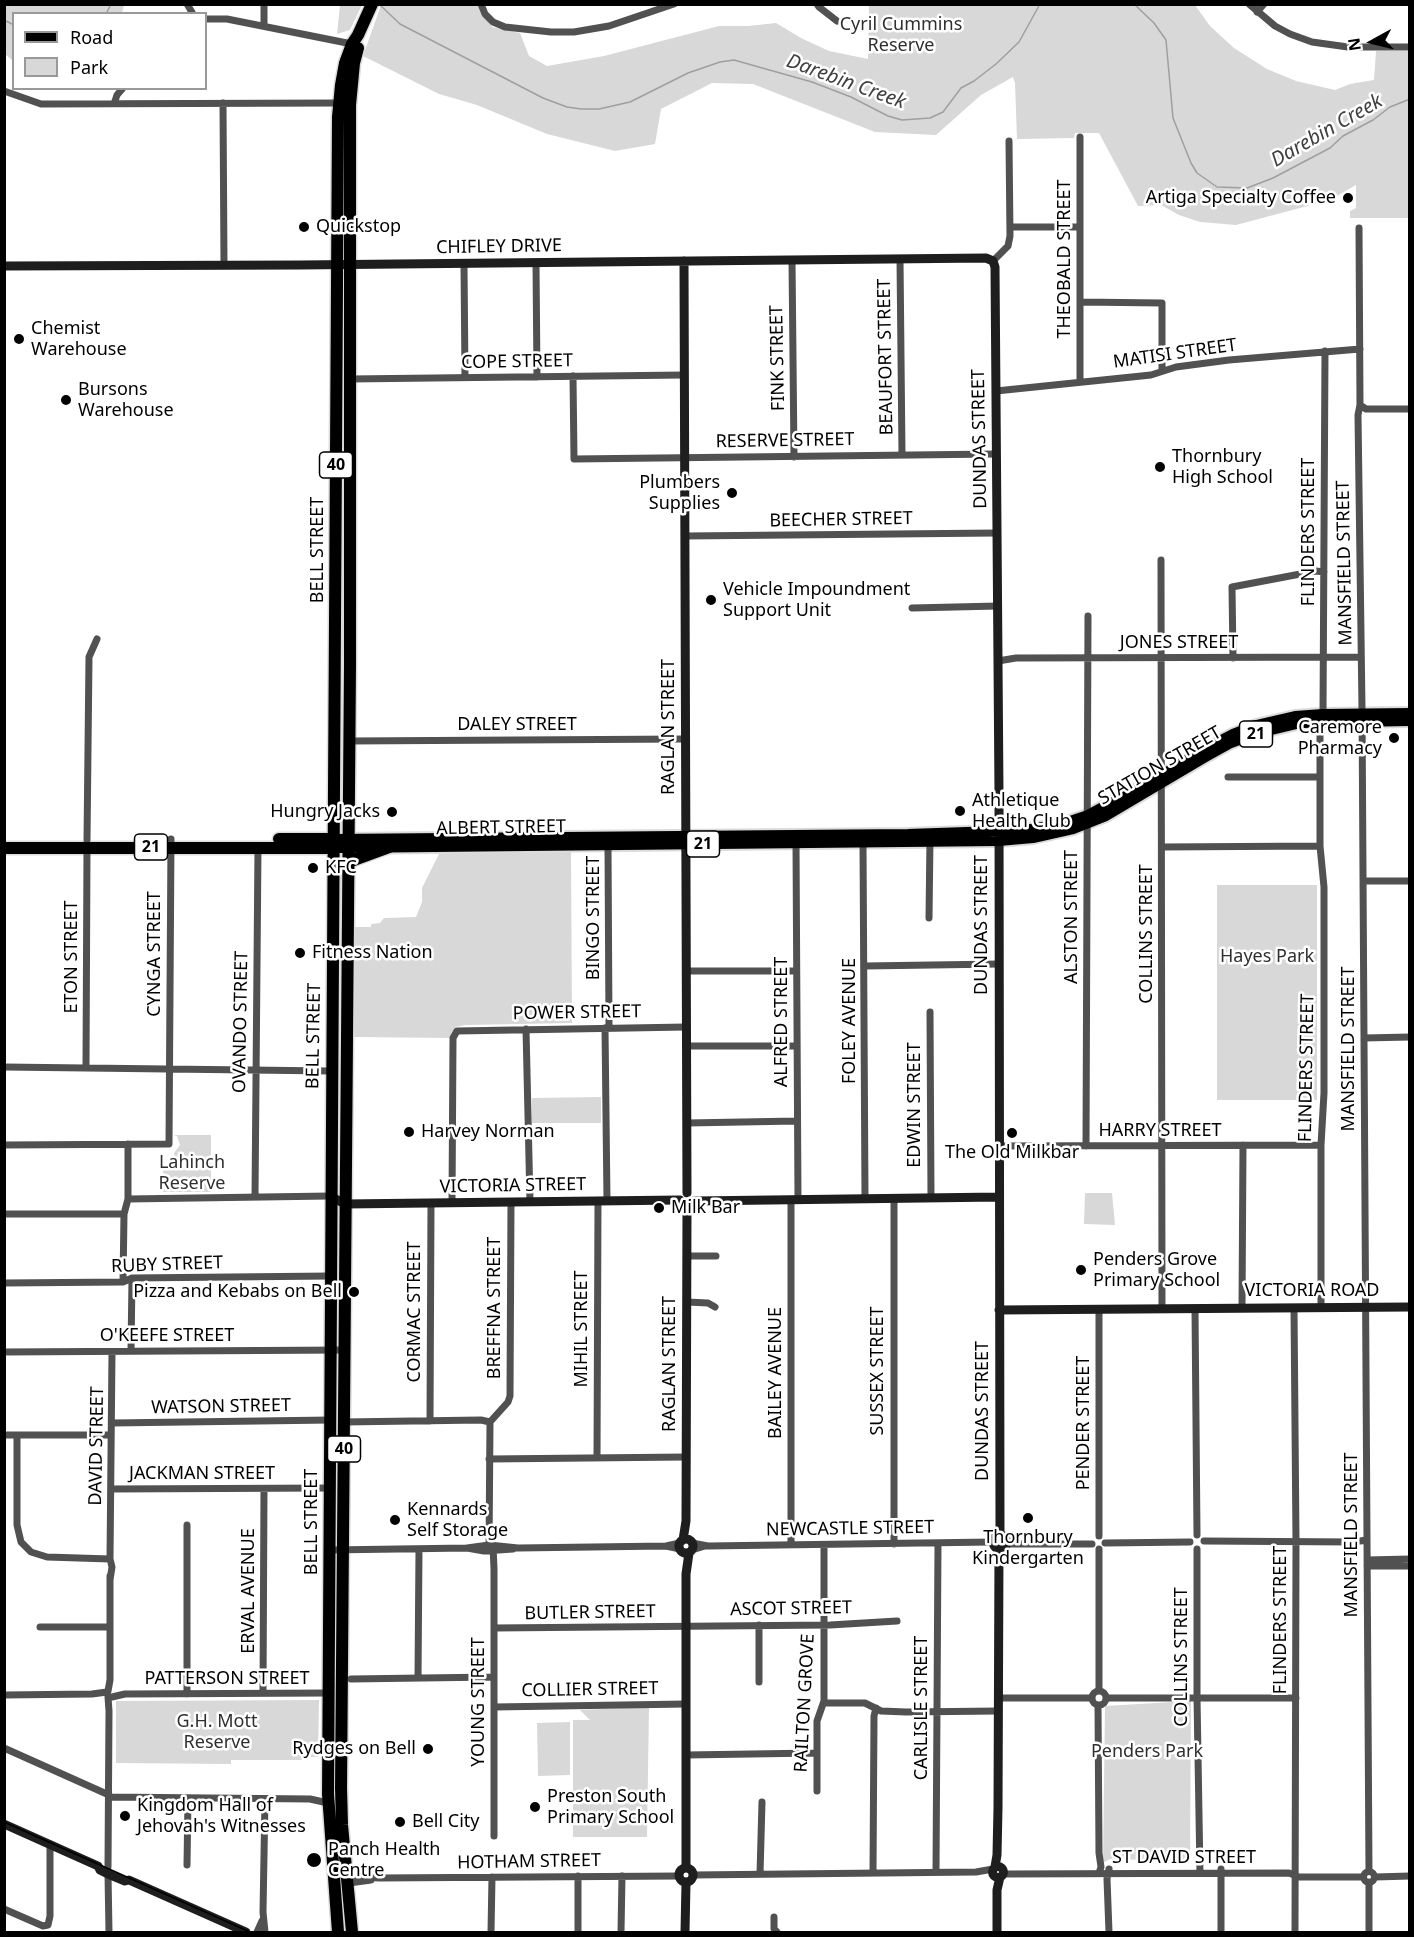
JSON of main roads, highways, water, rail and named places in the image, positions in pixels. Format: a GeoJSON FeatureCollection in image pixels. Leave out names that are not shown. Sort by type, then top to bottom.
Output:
{"type":"FeatureCollection","features":[{"type":"Feature","properties":{"kind":"highway","name":"BELL STREET"},"geometry":{"type":"LineString","coordinates":[[352,1932],[341,1808],[350,665],[350,379],[339,103],[345,63],[372,4]]}},
{"type":"Feature","properties":{"kind":"highway","name":"BELL STREET"},"geometry":{"type":"LineString","coordinates":[[338,1930],[328,1798],[336,415],[355,40]]}},
{"type":"Feature","properties":{"kind":"highway"},"geometry":{"type":"LineString","coordinates":[[336,415],[350,415]]}},
{"type":"Feature","properties":{"kind":"highway"},"geometry":{"type":"LineString","coordinates":[[336,485],[350,485]]}},
{"type":"Feature","properties":{"kind":"highway"},"geometry":{"type":"LineString","coordinates":[[335,666],[350,665]]}},
{"type":"Feature","properties":{"kind":"highway","name":"ALBERT STREET"},"geometry":{"type":"LineString","coordinates":[[4,840],[18,844],[334,844]]}},
{"type":"Feature","properties":{"kind":"highway","name":"ALBERT STREET"},"geometry":{"type":"LineString","coordinates":[[171,843],[258,847],[272,843]]}},
{"type":"Feature","properties":{"kind":"highway","name":"ALBERT STREET"},"geometry":{"type":"LineString","coordinates":[[4,848],[18,844]]}},
{"type":"Feature","properties":{"kind":"highway"},"geometry":{"type":"LineString","coordinates":[[348,862],[389,847]]}},
{"type":"Feature","properties":{"kind":"highway"},"geometry":{"type":"LineString","coordinates":[[333,936],[348,916]]}},
{"type":"Feature","properties":{"kind":"highway"},"geometry":{"type":"LineString","coordinates":[[332,1866],[347,1880],[342,1889],[342,1917],[338,1930]]}},
{"type":"Feature","properties":{"kind":"main road","name":"STATION STREET"},"geometry":{"type":"LineString","coordinates":[[999,836],[1088,820],[1162,779],[1202,750],[1240,731],[1284,719],[1410,713]]}},
{"type":"Feature","properties":{"kind":"main road","name":"STATION STREET"},"geometry":{"type":"LineString","coordinates":[[1362,717],[1410,721]]}},
{"type":"Feature","properties":{"kind":"main road","name":"ALBERT STREET"},"geometry":{"type":"LineString","coordinates":[[334,844],[999,836]]}},
{"type":"Feature","properties":{"kind":"main road","name":"ALBERT STREET"},"geometry":{"type":"LineString","coordinates":[[686,840],[863,843],[930,837]]}},
{"type":"Feature","properties":{"kind":"main road","name":"ALBERT STREET"},"geometry":{"type":"LineString","coordinates":[[582,841],[608,845],[628,841]]}},
{"type":"Feature","properties":{"kind":"main road","name":"ALBERT STREET"},"geometry":{"type":"LineString","coordinates":[[348,843],[389,847],[410,843]]}},
{"type":"Feature","properties":{"kind":"waterway","name":"Darebin Creek"},"geometry":{"type":"LineString","coordinates":[[107,12],[111,4]]}},
{"type":"Feature","properties":{"kind":"waterway","name":"Darebin Creek"},"geometry":{"type":"LineString","coordinates":[[379,4],[400,24],[543,98],[567,107],[599,109],[630,102],[688,73],[720,62],[734,60],[812,82],[902,120],[930,118],[943,112],[961,88],[996,64],[1019,42],[1040,4]]}},
{"type":"Feature","properties":{"kind":"waterway","name":"Darebin Creek"},"geometry":{"type":"LineString","coordinates":[[1134,4],[1154,23],[1166,40],[1173,118],[1197,173],[1217,187],[1247,188],[1273,178],[1330,148],[1343,136],[1373,120],[1390,107],[1410,99]]}},
{"type":"Feature","properties":{"kind":"waterway","name":"Darebin Creek"},"geometry":{"type":"LineString","coordinates":[[4,20],[12,24]]}},
{"type":"Feature","properties":{"kind":"tram line"},"geometry":{"type":"LineString","coordinates":[[4,1822],[250,1932]]}},
{"type":"Feature","properties":{"kind":"place","name":"Artiga Specialty Coffee"},"geometry":{"type":"Point","coordinates":[1348,198]}},
{"type":"Feature","properties":{"kind":"place","name":"Quickstop"},"geometry":{"type":"Point","coordinates":[304,227]}},
{"type":"Feature","properties":{"kind":"place","name":"Chemist Warehouse"},"geometry":{"type":"Point","coordinates":[19,339]}},
{"type":"Feature","properties":{"kind":"place","name":"Bursons Warehouse"},"geometry":{"type":"Point","coordinates":[66,400]}},
{"type":"Feature","properties":{"kind":"place","name":"Thornbury High School"},"geometry":{"type":"Point","coordinates":[1160,467]}},
{"type":"Feature","properties":{"kind":"place","name":"Plumbers Supplies"},"geometry":{"type":"Point","coordinates":[732,493]}},
{"type":"Feature","properties":{"kind":"place","name":"Vehicle Impoundment Support Unit"},"geometry":{"type":"Point","coordinates":[711,600]}},
{"type":"Feature","properties":{"kind":"place","name":"Caremore Pharmacy"},"geometry":{"type":"Point","coordinates":[1394,738]}},
{"type":"Feature","properties":{"kind":"place","name":"Athletique Health Club"},"geometry":{"type":"Point","coordinates":[960,811]}},
{"type":"Feature","properties":{"kind":"place","name":"Hungry Jacks"},"geometry":{"type":"Point","coordinates":[392,812]}},
{"type":"Feature","properties":{"kind":"place","name":"KFC"},"geometry":{"type":"Point","coordinates":[313,868]}},
{"type":"Feature","properties":{"kind":"place","name":"Fitness Nation"},"geometry":{"type":"Point","coordinates":[300,953]}},
{"type":"Feature","properties":{"kind":"place","name":"Harvey Norman"},"geometry":{"type":"Point","coordinates":[409,1132]}},
{"type":"Feature","properties":{"kind":"place","name":"The Old Milkbar"},"geometry":{"type":"Point","coordinates":[1012,1133]}},
{"type":"Feature","properties":{"kind":"place","name":"Milk Bar"},"geometry":{"type":"Point","coordinates":[659,1208]}},
{"type":"Feature","properties":{"kind":"place","name":"Penders Grove Primary School"},"geometry":{"type":"Point","coordinates":[1081,1270]}},
{"type":"Feature","properties":{"kind":"place","name":"Pizza and Kebabs on Bell"},"geometry":{"type":"Point","coordinates":[354,1292]}},
{"type":"Feature","properties":{"kind":"place","name":"Thornbury Kindergarten"},"geometry":{"type":"Point","coordinates":[1028,1518]}},
{"type":"Feature","properties":{"kind":"place","name":"Kennards Self Storage"},"geometry":{"type":"Point","coordinates":[395,1520]}},
{"type":"Feature","properties":{"kind":"place","name":"Rydges on Bell"},"geometry":{"type":"Point","coordinates":[428,1749]}},
{"type":"Feature","properties":{"kind":"place","name":"Preston South Primary School"},"geometry":{"type":"Point","coordinates":[535,1807]}},
{"type":"Feature","properties":{"kind":"place","name":"Kingdom Hall of Jehovah's Witnesses"},"geometry":{"type":"Point","coordinates":[125,1816]}},
{"type":"Feature","properties":{"kind":"place","name":"Bell City"},"geometry":{"type":"Point","coordinates":[400,1822]}},
{"type":"Feature","properties":{"kind":"place","name":"Panch Health Centre"},"geometry":{"type":"Point","coordinates":[314,1860]}},
{"type":"Feature","properties":{"kind":"park label","name":"Cyril Cummins Reserve"},"geometry":{"type":"Point","coordinates":[901,36]}},
{"type":"Feature","properties":{"kind":"park label","name":"Hayes Park"},"geometry":{"type":"Point","coordinates":[1267,957]}},
{"type":"Feature","properties":{"kind":"park label","name":"Lahinch Reserve"},"geometry":{"type":"Point","coordinates":[192,1173]}},
{"type":"Feature","properties":{"kind":"park label","name":"G.H. Mott Reserve"},"geometry":{"type":"Point","coordinates":[217,1732]}},
{"type":"Feature","properties":{"kind":"park label","name":"Penders Park"},"geometry":{"type":"Point","coordinates":[1147,1752]}}]}
